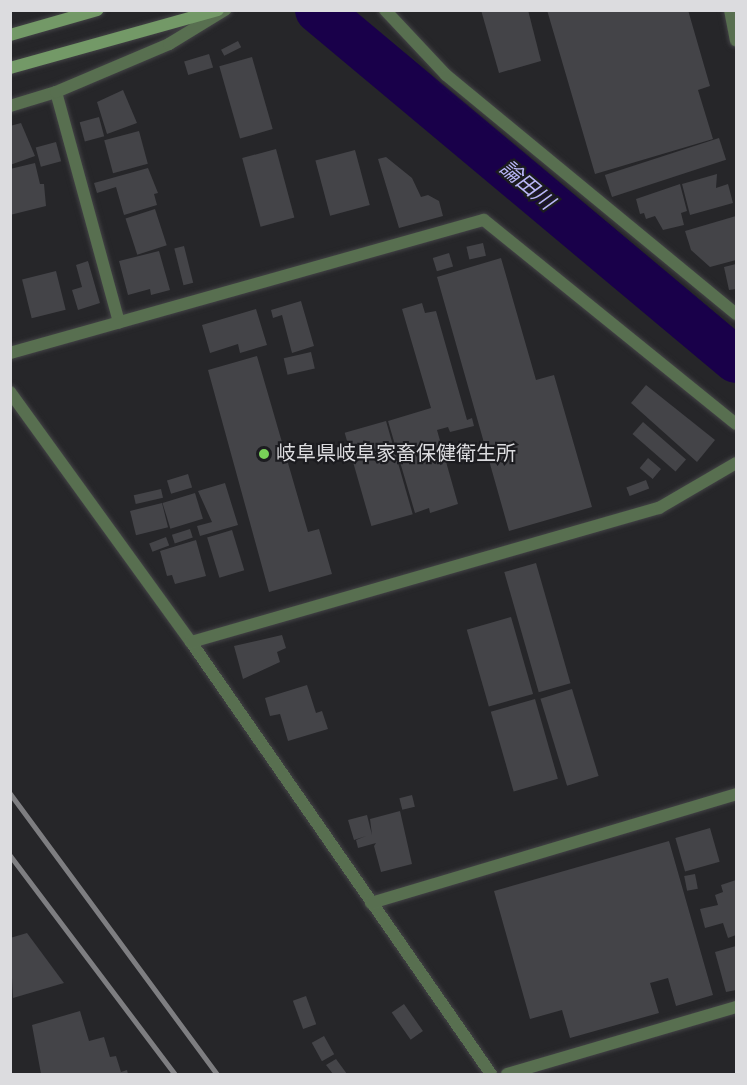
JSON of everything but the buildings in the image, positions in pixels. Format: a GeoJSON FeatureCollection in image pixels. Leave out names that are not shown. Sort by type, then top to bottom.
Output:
{"type":"FeatureCollection","features":[{"type":"Feature","properties":{"kind":"main road"},"geometry":{"type":"LineString","coordinates":[[10,35],[97,10]]}},
{"type":"Feature","properties":{"kind":"main road"},"geometry":{"type":"LineString","coordinates":[[10,68],[218,10]]}},
{"type":"Feature","properties":{"kind":"street"},"geometry":{"type":"LineString","coordinates":[[10,106],[56,92],[169,44],[225,10]]}},
{"type":"Feature","properties":{"kind":"street"},"geometry":{"type":"LineString","coordinates":[[385,10],[446,75],[736,314]]}},
{"type":"Feature","properties":{"kind":"street"},"geometry":{"type":"LineString","coordinates":[[729,10],[736,40]]}},
{"type":"Feature","properties":{"kind":"street"},"geometry":{"type":"LineString","coordinates":[[56,92],[119,323]]}},
{"type":"Feature","properties":{"kind":"street"},"geometry":{"type":"LineString","coordinates":[[10,353],[484,220],[736,424]]}},
{"type":"Feature","properties":{"kind":"street"},"geometry":{"type":"LineString","coordinates":[[10,392],[191,642],[491,1074]]}},
{"type":"Feature","properties":{"kind":"street"},"geometry":{"type":"LineString","coordinates":[[191,642],[659,508],[736,463]]}},
{"type":"Feature","properties":{"kind":"street"},"geometry":{"type":"LineString","coordinates":[[371,903],[736,794]]}},
{"type":"Feature","properties":{"kind":"street"},"geometry":{"type":"LineString","coordinates":[[507,1074],[736,1007]]}},
{"type":"Feature","properties":{"kind":"waterway","name":"論田川"},"geometry":{"type":"LineString","coordinates":[[318,10],[736,360]]}},
{"type":"Feature","properties":{"kind":"railway"},"geometry":{"type":"LineString","coordinates":[[10,793],[217,1074]]}},
{"type":"Feature","properties":{"kind":"railway"},"geometry":{"type":"LineString","coordinates":[[10,855],[175,1074]]}},
{"type":"Feature","properties":{"kind":"place","name":"岐阜県岐阜家畜保健衛生所"},"geometry":{"type":"Point","coordinates":[264,454]}}]}
